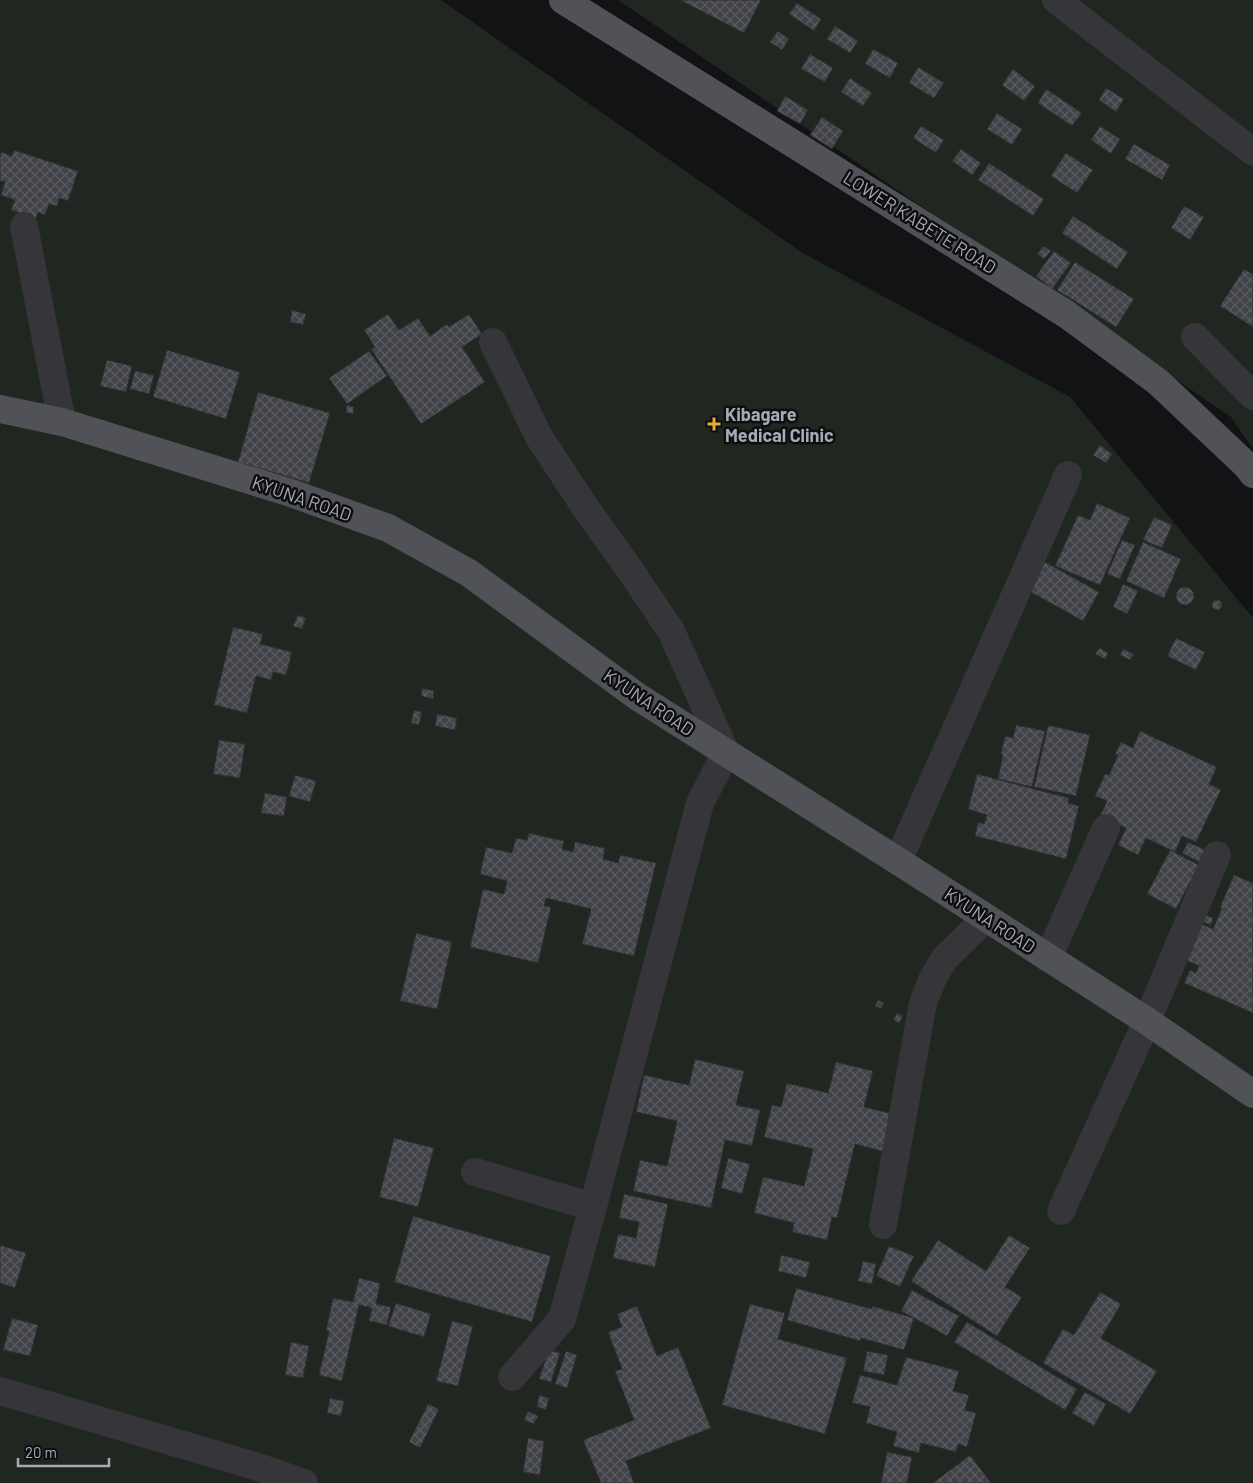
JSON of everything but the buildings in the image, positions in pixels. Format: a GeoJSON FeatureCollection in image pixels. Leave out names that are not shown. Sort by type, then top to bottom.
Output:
{"type":"FeatureCollection","features":[{"type":"Feature","properties":{"kind":"main road","name":"LOWER KABETE ROAD"},"geometry":{"type":"LineString","coordinates":[[563,0],[1066,314],[1158,382],[1246,465],[1253,474]]}},
{"type":"Feature","properties":{"kind":"main road","name":"KYUNA ROAD"},"geometry":{"type":"LineString","coordinates":[[0,409],[62,422],[291,494],[388,528],[469,573],[638,697],[1147,1021],[1253,1094]]}},
{"type":"Feature","properties":{"kind":"street"},"geometry":{"type":"LineString","coordinates":[[1056,0],[1253,152]]}},
{"type":"Feature","properties":{"kind":"street"},"geometry":{"type":"LineString","coordinates":[[24,226],[62,422]]}},
{"type":"Feature","properties":{"kind":"street"},"geometry":{"type":"LineString","coordinates":[[1195,337],[1253,396]]}},
{"type":"Feature","properties":{"kind":"street"},"geometry":{"type":"LineString","coordinates":[[493,342],[539,437],[671,631],[726,753],[700,803],[562,1319],[512,1377]]}},
{"type":"Feature","properties":{"kind":"street"},"geometry":{"type":"LineString","coordinates":[[898,861],[1068,475]]}},
{"type":"Feature","properties":{"kind":"street"},"geometry":{"type":"LineString","coordinates":[[1048,958],[1106,828]]}},
{"type":"Feature","properties":{"kind":"street"},"geometry":{"type":"LineString","coordinates":[[1061,1211],[1147,1021],[1217,855]]}},
{"type":"Feature","properties":{"kind":"street"},"geometry":{"type":"LineString","coordinates":[[883,1225],[923,1003],[932,980],[944,959],[986,918]]}},
{"type":"Feature","properties":{"kind":"street"},"geometry":{"type":"LineString","coordinates":[[475,1172],[593,1207]]}},
{"type":"Feature","properties":{"kind":"street"},"geometry":{"type":"LineString","coordinates":[[0,1391],[253,1475],[304,1483]]}},
{"type":"Feature","properties":{"kind":"shaded area"},"geometry":{"type":"Polygon","coordinates":[[[0,0],[441,0],[801,252],[1070,397],[1253,618],[1253,1483],[0,1483],[0,0]]]}},
{"type":"Feature","properties":{"kind":"shaded area"},"geometry":{"type":"Polygon","coordinates":[[[618,0],[1253,0],[1253,449],[1231,417],[618,0]]]}},
{"type":"Feature","properties":{"kind":"place","name":"Kibagare Medical Clinic"},"geometry":{"type":"Point","coordinates":[714,424]}}]}
